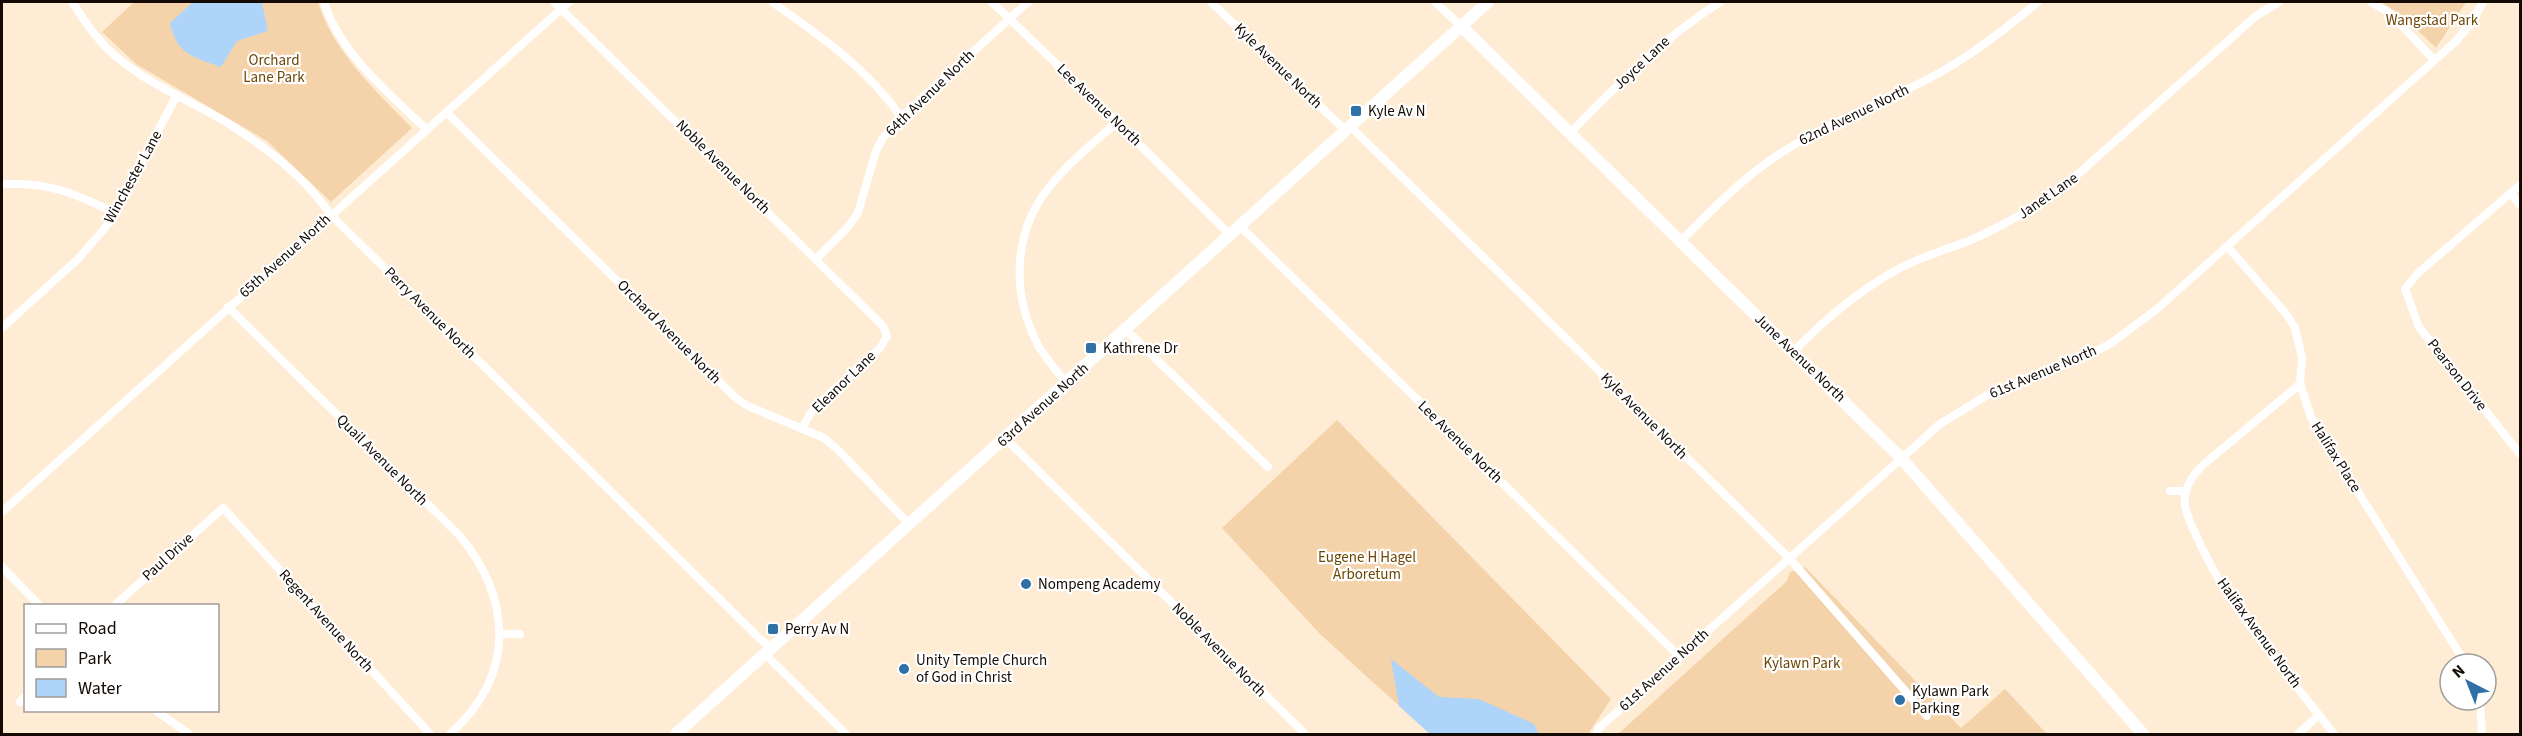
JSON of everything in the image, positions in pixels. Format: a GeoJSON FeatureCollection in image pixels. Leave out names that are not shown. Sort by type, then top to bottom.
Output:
{"type":"FeatureCollection","features":[{"type":"Feature","properties":{"kind":"street","name":"Perry Avenue North"},"geometry":{"type":"LineString","coordinates":[[72,2],[96,35],[116,57],[140,75],[230,124],[294,174],[323,203],[331,215],[760,639],[768,651],[846,735]]}},
{"type":"Feature","properties":{"kind":"street"},"geometry":{"type":"LineString","coordinates":[[324,2],[352,53],[426,130]]}},
{"type":"Feature","properties":{"kind":"street","name":"Noble Avenue North"},"geometry":{"type":"LineString","coordinates":[[554,2],[883,326],[887,336]]}},
{"type":"Feature","properties":{"kind":"street","name":"65th Avenue North"},"geometry":{"type":"LineString","coordinates":[[2,512],[569,2]]}},
{"type":"Feature","properties":{"kind":"street"},"geometry":{"type":"LineString","coordinates":[[772,2],[823,37],[884,95],[901,117]]}},
{"type":"Feature","properties":{"kind":"street","name":"Lee Avenue North"},"geometry":{"type":"LineString","coordinates":[[992,2],[1117,122],[1235,230],[1680,657]]}},
{"type":"Feature","properties":{"kind":"street","name":"64th Avenue North"},"geometry":{"type":"LineString","coordinates":[[816,259],[847,228],[858,213],[876,151],[883,138],[901,117],[1029,2]]}},
{"type":"Feature","properties":{"kind":"street","name":"Kyle Avenue North"},"geometry":{"type":"LineString","coordinates":[[1211,2],[1348,128],[1789,558],[1928,716]]}},
{"type":"Feature","properties":{"kind":"street","name":"June Avenue North"},"geometry":{"type":"LineString","coordinates":[[1436,2],[1901,458],[2143,735]]}},
{"type":"Feature","properties":{"kind":"street","name":"63rd Avenue North"},"geometry":{"type":"LineString","coordinates":[[676,735],[1488,2]]}},
{"type":"Feature","properties":{"kind":"street","name":"Joyce Lane"},"geometry":{"type":"LineString","coordinates":[[1570,133],[1661,44],[1720,2]]}},
{"type":"Feature","properties":{"kind":"street","name":"62nd Avenue North"},"geometry":{"type":"LineString","coordinates":[[1680,242],[1743,181],[1772,159],[1834,123],[1928,79],[1968,55],[2038,2]]}},
{"type":"Feature","properties":{"kind":"street","name":"Janet Lane"},"geometry":{"type":"LineString","coordinates":[[1793,352],[1838,309],[1869,286],[1903,267],[2000,227],[2060,191],[2256,16],[2279,2]]}},
{"type":"Feature","properties":{"kind":"street"},"geometry":{"type":"LineString","coordinates":[[2371,2],[2391,14],[2434,60]]}},
{"type":"Feature","properties":{"kind":"street","name":"61st Avenue North"},"geometry":{"type":"LineString","coordinates":[[1596,735],[1599,728],[1940,424],[1989,394],[2084,357],[2126,333],[2157,309],[2455,42],[2470,25],[2482,2]]}},
{"type":"Feature","properties":{"kind":"street","name":"Winchester Lane"},"geometry":{"type":"LineString","coordinates":[[2,328],[95,241],[115,213],[177,95]]}},
{"type":"Feature","properties":{"kind":"street","name":"Orchard Avenue North"},"geometry":{"type":"LineString","coordinates":[[446,112],[737,399],[748,406],[824,438],[909,524]]}},
{"type":"Feature","properties":{"kind":"street"},"geometry":{"type":"LineString","coordinates":[[1067,384],[1041,350],[1029,328],[1019,278],[1020,254],[1026,228],[1036,206],[1050,185],[1117,122]]}},
{"type":"Feature","properties":{"kind":"street"},"geometry":{"type":"LineString","coordinates":[[2,184],[39,184],[64,190],[115,213]]}},
{"type":"Feature","properties":{"kind":"street"},"geometry":{"type":"LineString","coordinates":[[2520,185],[2511,194],[2520,204]]}},
{"type":"Feature","properties":{"kind":"street","name":"Pearson Drive"},"geometry":{"type":"LineString","coordinates":[[2511,194],[2417,274],[2405,289],[2419,327],[2520,454]]}},
{"type":"Feature","properties":{"kind":"street","name":"Halifax Place"},"geometry":{"type":"LineString","coordinates":[[2227,246],[2287,315],[2295,328],[2302,358],[2300,384],[2311,417],[2458,652]]}},
{"type":"Feature","properties":{"kind":"street","name":"Quail Avenue North"},"geometry":{"type":"LineString","coordinates":[[228,308],[466,545],[485,572],[493,592],[500,634],[497,656],[481,696],[469,714],[450,735]]}},
{"type":"Feature","properties":{"kind":"street"},"geometry":{"type":"LineString","coordinates":[[1125,329],[1268,467]]}},
{"type":"Feature","properties":{"kind":"street","name":"Eleanor Lane"},"geometry":{"type":"LineString","coordinates":[[802,428],[814,408],[880,348],[887,336]]}},
{"type":"Feature","properties":{"kind":"street"},"geometry":{"type":"LineString","coordinates":[[2170,491],[2186,491],[2192,477],[2203,465],[2300,384]]}},
{"type":"Feature","properties":{"kind":"street","name":"Noble Avenue North"},"geometry":{"type":"LineString","coordinates":[[1006,439],[1305,735]]}},
{"type":"Feature","properties":{"kind":"street","name":"Halifax Avenue North"},"geometry":{"type":"LineString","coordinates":[[2186,491],[2185,506],[2190,521],[2204,553],[2228,594],[2334,735]]}},
{"type":"Feature","properties":{"kind":"street","name":"Paul Drive"},"geometry":{"type":"LineString","coordinates":[[116,604],[223,508]]}},
{"type":"Feature","properties":{"kind":"street","name":"Regent Avenue North"},"geometry":{"type":"LineString","coordinates":[[223,508],[430,735]]}},
{"type":"Feature","properties":{"kind":"street"},"geometry":{"type":"LineString","coordinates":[[2,567],[38,604]]}},
{"type":"Feature","properties":{"kind":"street"},"geometry":{"type":"LineString","coordinates":[[500,634],[520,634]]}},
{"type":"Feature","properties":{"kind":"street"},"geometry":{"type":"LineString","coordinates":[[155,712],[189,735]]}},
{"type":"Feature","properties":{"kind":"street"},"geometry":{"type":"LineString","coordinates":[[2481,712],[2482,735]]}},
{"type":"Feature","properties":{"kind":"street"},"geometry":{"type":"LineString","coordinates":[[2298,735],[2319,715]]}},
{"type":"Feature","properties":{"kind":"green space","name":"Orchard Lane Park"},"geometry":{"type":"Polygon","coordinates":[[[134,2],[318,2],[334,38],[345,54],[370,85],[412,128],[331,202],[267,141],[136,64],[102,32],[134,2]]]}},
{"type":"Feature","properties":{"kind":"green space","name":"Wangstad Park"},"geometry":{"type":"Polygon","coordinates":[[[2381,2],[2466,2],[2436,48],[2403,16],[2381,2]]]}},
{"type":"Feature","properties":{"kind":"green space","name":"Eugene H Hagel Arboretum"},"geometry":{"type":"Polygon","coordinates":[[[1337,420],[1611,699],[1588,734],[1430,734],[1320,634],[1222,528],[1337,420]]]}},
{"type":"Feature","properties":{"kind":"green space","name":"Kylawn Park"},"geometry":{"type":"Polygon","coordinates":[[[1805,567],[1961,728],[2005,689],[2047,734],[1618,734],[1787,581],[1790,572],[1805,567]]]}},
{"type":"Feature","properties":{"kind":"water"},"geometry":{"type":"Polygon","coordinates":[[[193,2],[262,2],[268,31],[237,41],[221,67],[194,57],[177,42],[170,23],[193,2]]]}},
{"type":"Feature","properties":{"kind":"water"},"geometry":{"type":"Polygon","coordinates":[[[1391,659],[1439,697],[1479,699],[1534,724],[1539,734],[1430,734],[1399,706],[1391,659]]]}},
{"type":"Feature","properties":{"kind":"place","name":"Kyle Av N"},"geometry":{"type":"Point","coordinates":[1356,111]}},
{"type":"Feature","properties":{"kind":"place","name":"Kathrene Dr"},"geometry":{"type":"Point","coordinates":[1091,348]}},
{"type":"Feature","properties":{"kind":"place","name":"Nompeng Academy"},"geometry":{"type":"Point","coordinates":[1026,584]}},
{"type":"Feature","properties":{"kind":"place","name":"Perry Av N"},"geometry":{"type":"Point","coordinates":[773,629]}},
{"type":"Feature","properties":{"kind":"place","name":"Unity Temple Church of God in Christ"},"geometry":{"type":"Point","coordinates":[904,669]}},
{"type":"Feature","properties":{"kind":"place","name":"Kylawn Park Parking"},"geometry":{"type":"Point","coordinates":[1900,700]}}]}
